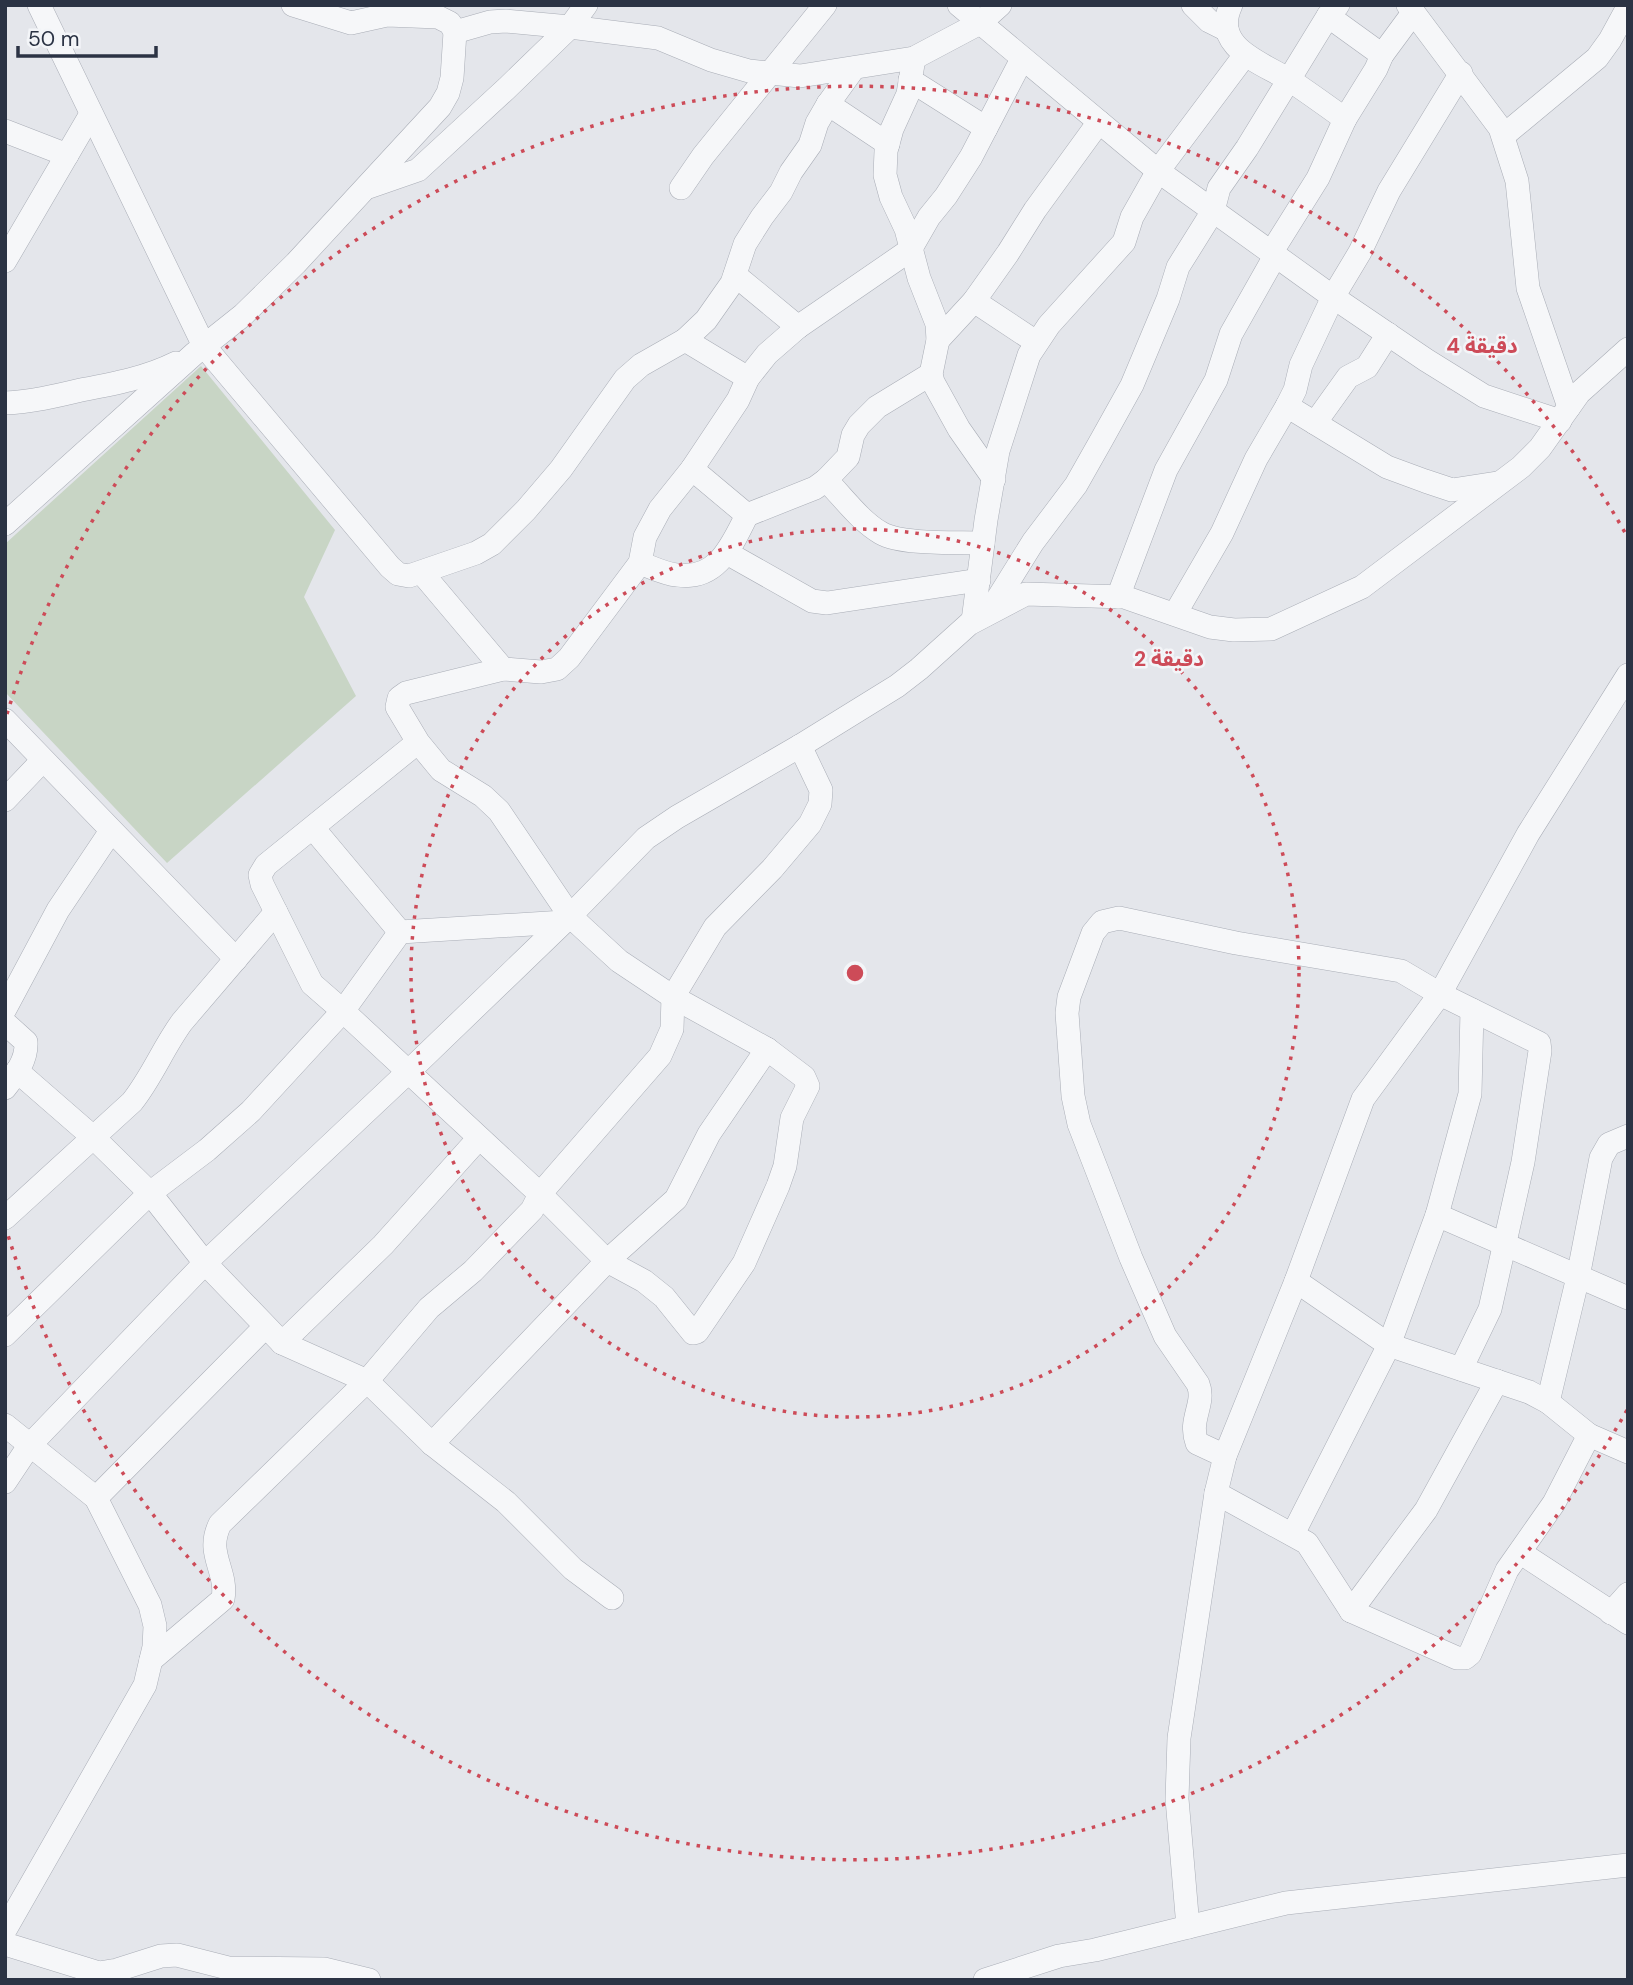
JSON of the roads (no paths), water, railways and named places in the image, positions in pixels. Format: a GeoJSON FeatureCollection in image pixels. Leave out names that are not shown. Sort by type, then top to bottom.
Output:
{"type":"FeatureCollection","features":[{"type":"Feature","properties":{"kind":"street"},"geometry":{"type":"LineString","coordinates":[[38,5],[199,350],[390,567],[398,574],[409,576],[476,554],[492,544],[561,469],[625,379],[641,365],[685,340],[720,303],[736,275],[745,244],[781,192],[810,145],[817,123],[828,104],[854,68]]}},
{"type":"Feature","properties":{"kind":"street"},"geometry":{"type":"LineString","coordinates":[[5,524],[199,350],[243,315],[364,190],[440,107],[448,93],[452,78],[455,32],[450,23],[429,11],[387,15],[351,23],[293,5]]}},
{"type":"Feature","properties":{"kind":"street"},"geometry":{"type":"LineString","coordinates":[[364,190],[418,170],[570,27],[586,5]]}},
{"type":"Feature","properties":{"kind":"street"},"geometry":{"type":"LineString","coordinates":[[681,188],[703,156],[825,5]]}},
{"type":"Feature","properties":{"kind":"street"},"geometry":{"type":"LineString","coordinates":[[959,5],[1158,171],[1333,297],[1484,396],[1564,414]]}},
{"type":"Feature","properties":{"kind":"street"},"geometry":{"type":"LineString","coordinates":[[455,32],[490,22],[506,21],[658,38],[711,60],[749,71],[800,76],[854,68],[912,69],[980,23],[1000,5]]}},
{"type":"Feature","properties":{"kind":"street"},"geometry":{"type":"LineString","coordinates":[[1194,5],[1209,21],[1227,30]]}},
{"type":"Feature","properties":{"kind":"street"},"geometry":{"type":"LineString","coordinates":[[1231,5],[1227,14],[1227,30],[1238,49],[1345,119]]}},
{"type":"Feature","properties":{"kind":"street"},"geometry":{"type":"LineString","coordinates":[[1118,597],[1166,470],[1216,380],[1231,334],[1295,212],[1318,178],[1345,119],[1410,9],[1500,128],[1517,181],[1528,288],[1564,414]]}},
{"type":"Feature","properties":{"kind":"street"},"geometry":{"type":"LineString","coordinates":[[981,616],[1032,542],[1076,485],[1132,385],[1168,299],[1178,267],[1213,211],[1219,188],[1333,11],[1382,55]]}},
{"type":"Feature","properties":{"kind":"street"},"geometry":{"type":"LineString","coordinates":[[1503,136],[1597,58],[1626,14]]}},
{"type":"Feature","properties":{"kind":"street"},"geometry":{"type":"LineString","coordinates":[[981,616],[979,580],[983,543],[999,451],[1029,355],[1036,342],[1124,242],[1132,217],[1158,171],[1245,55]]}},
{"type":"Feature","properties":{"kind":"street"},"geometry":{"type":"LineString","coordinates":[[418,742],[266,865],[260,875],[261,884],[312,984],[540,1194],[607,1261],[654,1289],[677,1310],[688,1329],[693,1333],[697,1332],[712,1306],[744,1263],[778,1186],[785,1166],[792,1118],[808,1086],[804,1077],[767,1049],[673,998],[619,961],[567,919],[499,811],[483,796],[441,770],[418,742],[397,706],[399,698],[407,693],[503,669],[541,672],[557,669],[569,658],[640,563],[645,537],[660,509],[692,469],[738,401],[748,378],[767,354],[798,327],[910,250],[929,217],[971,158],[1022,59]]}},
{"type":"Feature","properties":{"kind":"street"},"geometry":{"type":"LineString","coordinates":[[912,69],[986,128]]}},
{"type":"Feature","properties":{"kind":"street"},"geometry":{"type":"LineString","coordinates":[[912,69],[908,94],[888,144],[885,175],[937,324],[938,340],[931,374],[944,404],[994,479]]}},
{"type":"Feature","properties":{"kind":"street"},"geometry":{"type":"LineString","coordinates":[[1175,614],[1222,533],[1264,443],[1295,390],[1301,365],[1333,297],[1360,252],[1396,180],[1461,73]]}},
{"type":"Feature","properties":{"kind":"street"},"geometry":{"type":"LineString","coordinates":[[828,104],[888,144]]}},
{"type":"Feature","properties":{"kind":"street"},"geometry":{"type":"LineString","coordinates":[[5,261],[91,114]]}},
{"type":"Feature","properties":{"kind":"street"},"geometry":{"type":"LineString","coordinates":[[938,340],[974,300],[1098,122]]}},
{"type":"Feature","properties":{"kind":"street"},"geometry":{"type":"LineString","coordinates":[[5,131],[66,155]]}},
{"type":"Feature","properties":{"kind":"street"},"geometry":{"type":"LineString","coordinates":[[736,275],[798,327]]}},
{"type":"Feature","properties":{"kind":"street"},"geometry":{"type":"LineString","coordinates":[[974,300],[1036,342]]}},
{"type":"Feature","properties":{"kind":"street"},"geometry":{"type":"LineString","coordinates":[[1315,423],[1348,377],[1367,367],[1388,334]]}},
{"type":"Feature","properties":{"kind":"street"},"geometry":{"type":"LineString","coordinates":[[685,340],[748,378]]}},
{"type":"Feature","properties":{"kind":"street"},"geometry":{"type":"LineString","coordinates":[[5,1482],[29,1446],[205,1262],[407,1073],[567,919],[646,838],[897,686],[981,616],[1026,594],[1118,597],[1210,627],[1234,630],[1271,629],[1362,587],[1440,531],[1521,467],[1540,448],[1588,383],[1628,349]]}},
{"type":"Feature","properties":{"kind":"street"},"geometry":{"type":"LineString","coordinates":[[5,403],[24,402],[160,371],[199,350]]}},
{"type":"Feature","properties":{"kind":"street"},"geometry":{"type":"LineString","coordinates":[[640,563],[677,575],[698,574],[717,566],[727,553],[747,514],[815,488],[826,480],[848,457],[853,435],[859,425],[877,407],[931,374]]}},
{"type":"Feature","properties":{"kind":"street"},"geometry":{"type":"LineString","coordinates":[[1287,406],[1387,467],[1452,490],[1499,483]]}},
{"type":"Feature","properties":{"kind":"street"},"geometry":{"type":"LineString","coordinates":[[692,469],[747,514]]}},
{"type":"Feature","properties":{"kind":"street"},"geometry":{"type":"LineString","coordinates":[[826,480],[880,533],[897,539],[983,543]]}},
{"type":"Feature","properties":{"kind":"street"},"geometry":{"type":"LineString","coordinates":[[727,553],[812,601],[827,603],[979,580]]}},
{"type":"Feature","properties":{"kind":"street"},"geometry":{"type":"LineString","coordinates":[[422,573],[503,669]]}},
{"type":"Feature","properties":{"kind":"street"},"geometry":{"type":"LineString","coordinates":[[1188,1927],[1177,1799],[1179,1738],[1216,1493],[1225,1456],[1296,1281],[1363,1099],[1440,994],[1528,834],[1628,675]]}},
{"type":"Feature","properties":{"kind":"street"},"geometry":{"type":"LineString","coordinates":[[5,720],[236,959]]}},
{"type":"Feature","properties":{"kind":"street"},"geometry":{"type":"LineString","coordinates":[[150,1660],[223,1599],[225,1588],[213,1538],[220,1524],[367,1381],[429,1308],[473,1271],[532,1210],[540,1194],[660,1056],[672,1029],[673,998],[715,927],[772,869],[810,824],[820,804],[821,790],[800,746]]}},
{"type":"Feature","properties":{"kind":"street"},"geometry":{"type":"LineString","coordinates":[[5,800],[43,760]]}},
{"type":"Feature","properties":{"kind":"street"},"geometry":{"type":"LineString","coordinates":[[313,828],[400,932]]}},
{"type":"Feature","properties":{"kind":"street"},"geometry":{"type":"LineString","coordinates":[[5,1009],[58,910],[111,831]]}},
{"type":"Feature","properties":{"kind":"street"},"geometry":{"type":"LineString","coordinates":[[5,1218],[132,1102],[146,1086],[168,1041],[276,912]]}},
{"type":"Feature","properties":{"kind":"street"},"geometry":{"type":"LineString","coordinates":[[1225,1456],[1197,1443],[1193,1431],[1201,1392],[1165,1336],[1131,1258],[1079,1124],[1073,1096],[1067,1013],[1069,997],[1093,933],[1102,922],[1119,918],[1236,943],[1401,971],[1440,994],[1539,1043],[1523,1162],[1490,1309],[1461,1369]]}},
{"type":"Feature","properties":{"kind":"street"},"geometry":{"type":"LineString","coordinates":[[5,1335],[150,1193],[232,1129],[343,1011],[400,932],[567,919]]}},
{"type":"Feature","properties":{"kind":"street"},"geometry":{"type":"LineString","coordinates":[[1293,1534],[1390,1345],[1437,1215],[1470,1094],[1472,1010]]}},
{"type":"Feature","properties":{"kind":"street"},"geometry":{"type":"LineString","coordinates":[[5,1023],[26,1042],[26,1053],[11,1080],[94,1138],[150,1193],[205,1262],[274,1335],[367,1381],[432,1444],[506,1502],[573,1569],[612,1598]]}},
{"type":"Feature","properties":{"kind":"street"},"geometry":{"type":"LineString","coordinates":[[432,1444],[607,1261],[676,1199],[709,1135],[767,1049]]}},
{"type":"Feature","properties":{"kind":"street"},"geometry":{"type":"LineString","coordinates":[[1548,1402],[1578,1278],[1601,1158],[1609,1144],[1628,1136]]}},
{"type":"Feature","properties":{"kind":"street"},"geometry":{"type":"LineString","coordinates":[[96,1497],[274,1335],[383,1245],[479,1138]]}},
{"type":"Feature","properties":{"kind":"street"},"geometry":{"type":"LineString","coordinates":[[1437,1215],[1628,1298]]}},
{"type":"Feature","properties":{"kind":"street"},"geometry":{"type":"LineString","coordinates":[[1296,1281],[1390,1345],[1529,1392],[1548,1402],[1589,1435],[1628,1452]]}},
{"type":"Feature","properties":{"kind":"street"},"geometry":{"type":"LineString","coordinates":[[1351,1611],[1426,1510],[1497,1381]]}},
{"type":"Feature","properties":{"kind":"street"},"geometry":{"type":"LineString","coordinates":[[5,1425],[96,1497],[150,1605],[155,1626],[154,1647],[145,1685],[5,1930]]}},
{"type":"Feature","properties":{"kind":"street"},"geometry":{"type":"LineString","coordinates":[[1216,1493],[1307,1543],[1351,1611],[1457,1658],[1465,1658],[1470,1654],[1507,1570],[1554,1503],[1589,1435]]}},
{"type":"Feature","properties":{"kind":"street"},"geometry":{"type":"LineString","coordinates":[[1521,1553],[1619,1618],[1628,1594]]}},
{"type":"Feature","properties":{"kind":"street"},"geometry":{"type":"LineString","coordinates":[[985,1980],[1059,1956],[1286,1903],[1628,1865]]}},
{"type":"Feature","properties":{"kind":"street"},"geometry":{"type":"LineString","coordinates":[[5,1944],[99,1973],[161,1956],[177,1955],[228,1968],[324,1969],[369,1980]]}}]}
